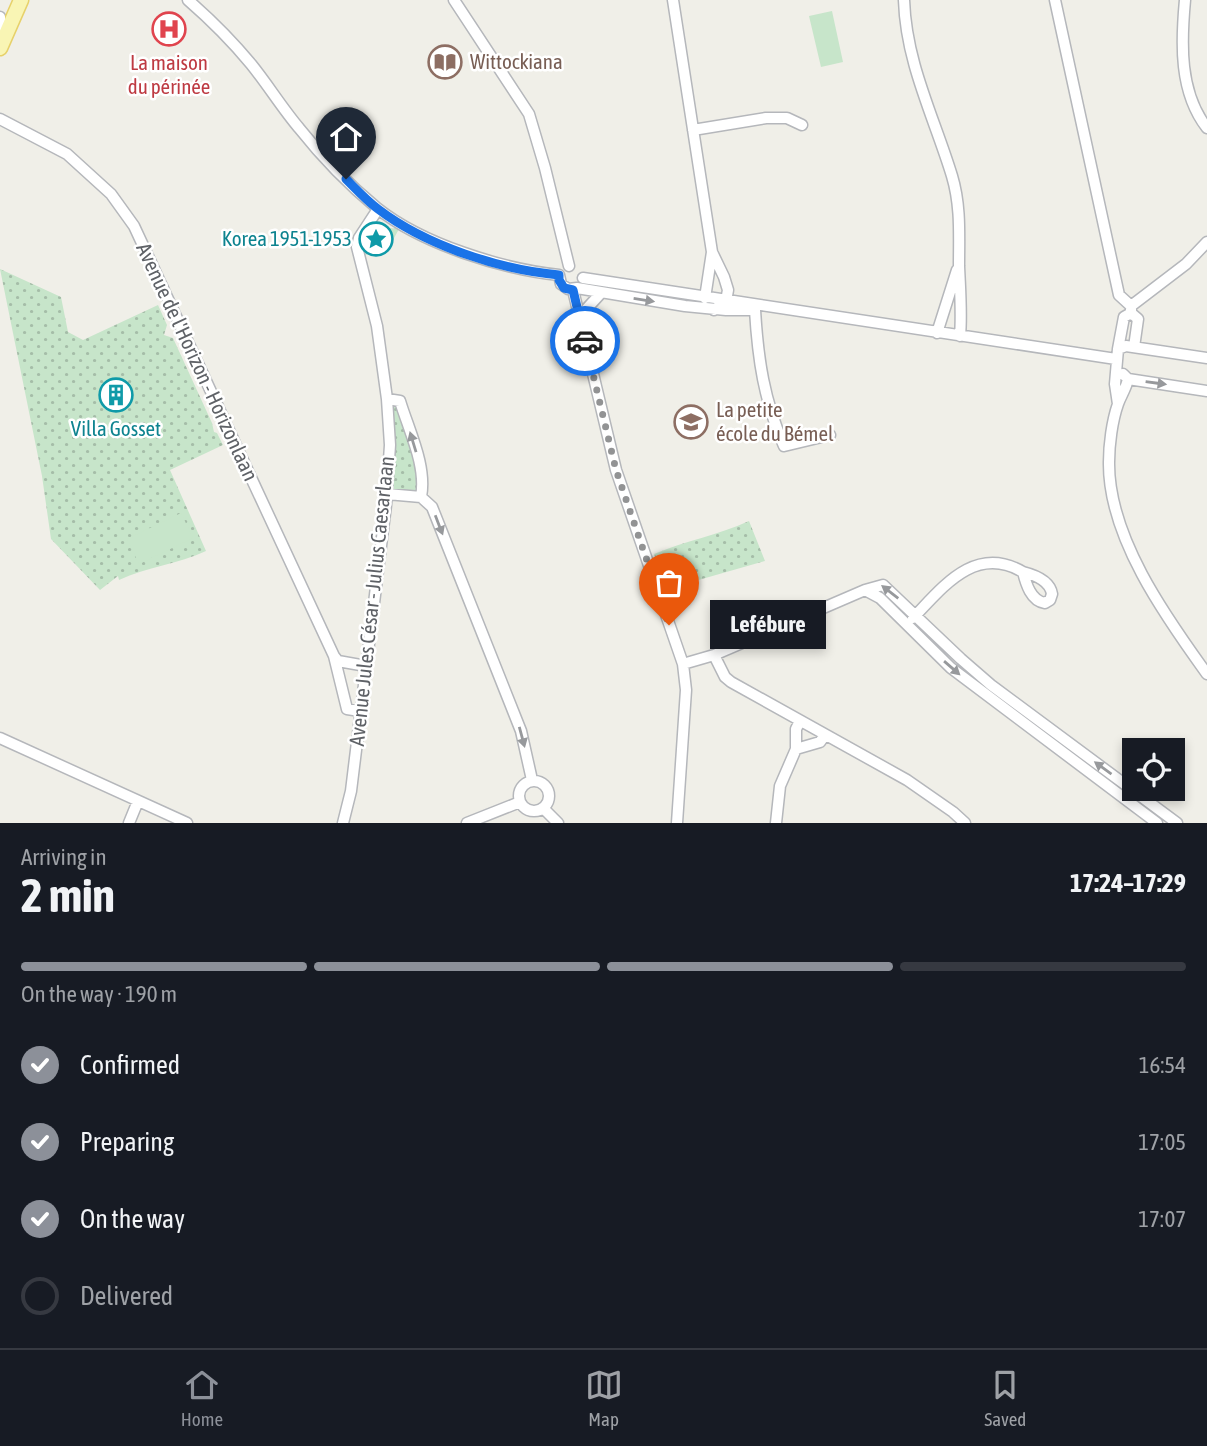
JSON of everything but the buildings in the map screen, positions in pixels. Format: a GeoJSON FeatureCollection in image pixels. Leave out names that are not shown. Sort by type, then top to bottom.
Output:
{"type":"FeatureCollection","features":[{"type":"Feature","properties":{"kind":"main road"},"geometry":{"type":"LineString","coordinates":[[1,45],[21,0]]}},
{"type":"Feature","properties":{"kind":"street"},"geometry":{"type":"LineString","coordinates":[[188,0],[250,63],[296,125],[330,164],[378,209],[426,236],[471,255],[513,267],[559,275]]}},
{"type":"Feature","properties":{"kind":"street"},"geometry":{"type":"LineString","coordinates":[[454,0],[529,114],[569,266]]}},
{"type":"Feature","properties":{"kind":"street"},"geometry":{"type":"LineString","coordinates":[[673,0],[712,252],[728,290],[726,301],[714,310]]}},
{"type":"Feature","properties":{"kind":"street"},"geometry":{"type":"LineString","coordinates":[[904,0],[907,31],[918,82],[953,178],[961,223],[960,336]]}},
{"type":"Feature","properties":{"kind":"street"},"geometry":{"type":"LineString","coordinates":[[1055,0],[1119,295],[1138,319],[1134,347]]}},
{"type":"Feature","properties":{"kind":"street"},"geometry":{"type":"LineString","coordinates":[[1185,0],[1182,32],[1184,65],[1192,100],[1207,128]]}},
{"type":"Feature","properties":{"kind":"street"},"geometry":{"type":"LineString","coordinates":[[0,17],[1,45]]}},
{"type":"Feature","properties":{"kind":"street"},"geometry":{"type":"LineString","coordinates":[[693,130],[766,118],[787,118],[802,125]]}},
{"type":"Feature","properties":{"kind":"street","name":"Avenue de l'Horizon - Horizonlaan"},"geometry":{"type":"LineString","coordinates":[[0,119],[67,154],[111,194],[134,226],[334,656],[347,709],[360,711]]}},
{"type":"Feature","properties":{"kind":"street","name":"Avenue Jules César - Julius Caesarlaan"},"geometry":{"type":"LineString","coordinates":[[343,823],[351,791],[387,494],[390,445],[377,326],[357,247],[359,237],[378,209]]}},
{"type":"Feature","properties":{"kind":"street"},"geometry":{"type":"LineString","coordinates":[[1118,404],[1115,391],[1117,354],[1124,317],[1186,264],[1207,242]]}},
{"type":"Feature","properties":{"kind":"street"},"geometry":{"type":"LineString","coordinates":[[712,252],[705,298],[714,310]]}},
{"type":"Feature","properties":{"kind":"street"},"geometry":{"type":"LineString","coordinates":[[937,333],[959,264]]}},
{"type":"Feature","properties":{"kind":"street"},"geometry":{"type":"LineString","coordinates":[[677,823],[686,690],[682,664],[616,470],[580,316],[578,285],[577,267],[562,269],[559,275],[564,288],[578,285],[705,298],[777,309]]}},
{"type":"Feature","properties":{"kind":"street"},"geometry":{"type":"LineString","coordinates":[[578,285],[601,293],[714,310],[777,309],[937,333],[1117,354],[1126,346],[1207,358]]}},
{"type":"Feature","properties":{"kind":"street"},"geometry":{"type":"LineString","coordinates":[[580,316],[601,293]]}},
{"type":"Feature","properties":{"kind":"street"},"geometry":{"type":"LineString","coordinates":[[755,310],[762,381],[771,415],[784,446],[830,435]]}},
{"type":"Feature","properties":{"kind":"street"},"geometry":{"type":"LineString","coordinates":[[1117,354],[1121,371],[1128,379],[1207,391]]}},
{"type":"Feature","properties":{"kind":"street"},"geometry":{"type":"LineString","coordinates":[[1128,379],[1118,404],[1109,460],[1110,490],[1116,519],[1157,599],[1207,674]]}},
{"type":"Feature","properties":{"kind":"street"},"geometry":{"type":"LineString","coordinates":[[387,399],[400,401],[422,471],[421,497]]}},
{"type":"Feature","properties":{"kind":"street"},"geometry":{"type":"LineString","coordinates":[[387,494],[421,497],[432,507],[521,731],[532,780]]}},
{"type":"Feature","properties":{"kind":"street"},"geometry":{"type":"LineString","coordinates":[[906,625],[951,579],[967,569],[997,563],[1013,566],[1023,572]]}},
{"type":"Feature","properties":{"kind":"street"},"geometry":{"type":"LineString","coordinates":[[682,664],[714,655],[878,584],[883,585],[991,685],[1177,823]]}},
{"type":"Feature","properties":{"kind":"street"},"geometry":{"type":"LineString","coordinates":[[865,590],[880,598],[951,668],[1157,823]]}},
{"type":"Feature","properties":{"kind":"street"},"geometry":{"type":"LineString","coordinates":[[714,655],[725,677],[907,780],[965,823]]}},
{"type":"Feature","properties":{"kind":"street"},"geometry":{"type":"LineString","coordinates":[[334,656],[338,661],[366,666]]}},
{"type":"Feature","properties":{"kind":"street"},"geometry":{"type":"LineString","coordinates":[[776,823],[780,786],[796,749],[796,729],[800,721]]}},
{"type":"Feature","properties":{"kind":"street"},"geometry":{"type":"LineString","coordinates":[[796,749],[820,743],[825,735]]}},
{"type":"Feature","properties":{"kind":"street"},"geometry":{"type":"LineString","coordinates":[[0,738],[187,823]]}},
{"type":"Feature","properties":{"kind":"street"},"geometry":{"type":"LineString","coordinates":[[532,780],[541,782],[548,789],[549,800],[543,808],[530,810],[520,802],[521,788],[532,780]]}},
{"type":"Feature","properties":{"kind":"street"},"geometry":{"type":"LineString","coordinates":[[129,823],[138,801]]}},
{"type":"Feature","properties":{"kind":"street"},"geometry":{"type":"LineString","coordinates":[[467,823],[520,802]]}},
{"type":"Feature","properties":{"kind":"street"},"geometry":{"type":"LineString","coordinates":[[543,808],[558,823]]}},
{"type":"Feature","properties":{"kind":"green space"},"geometry":{"type":"Polygon","coordinates":[[[832,11],[843,62],[821,67],[809,16],[832,11]]]}},
{"type":"Feature","properties":{"kind":"green space"},"geometry":{"type":"Polygon","coordinates":[[[382,227],[399,229],[388,249],[364,255],[369,238],[374,231],[382,227]]]}},
{"type":"Feature","properties":{"kind":"green space"},"geometry":{"type":"Polygon","coordinates":[[[0,269],[61,297],[68,332],[83,340],[158,305],[167,325],[164,335],[173,338],[214,432],[223,445],[170,470],[206,551],[119,580],[118,576],[100,590],[51,539],[42,476],[0,269]]]}},
{"type":"Feature","properties":{"kind":"green space"},"geometry":{"type":"Polygon","coordinates":[[[393,404],[398,406],[422,483],[418,492],[393,491],[393,404]]]}},
{"type":"Feature","properties":{"kind":"green space"},"geometry":{"type":"Polygon","coordinates":[[[181,513],[193,538],[139,564],[127,539],[181,513]]]}},
{"type":"Feature","properties":{"kind":"green space"},"geometry":{"type":"Polygon","coordinates":[[[749,521],[765,561],[667,589],[654,554],[749,521]]]}},
{"type":"Feature","properties":{"kind":"way so far"},"geometry":{"type":"LineString","coordinates":[[585,341],[616,470],[669,625]]}},
{"type":"Feature","properties":{"kind":"place","name":"La maison du périnée"},"geometry":{"type":"Point","coordinates":[169,29]}},
{"type":"Feature","properties":{"kind":"place","name":"Wittockiana"},"geometry":{"type":"Point","coordinates":[445,62]}},
{"type":"Feature","properties":{"kind":"place","name":"Korea 1951-1953"},"geometry":{"type":"Point","coordinates":[376,239]}},
{"type":"Feature","properties":{"kind":"place","name":"Villa Gosset"},"geometry":{"type":"Point","coordinates":[116,395]}},
{"type":"Feature","properties":{"kind":"place","name":"La petite école du Bémel"},"geometry":{"type":"Point","coordinates":[691,422]}},
{"type":"Feature","properties":{"kind":"place","name":"Lefébure"},"geometry":{"type":"Point","coordinates":[669,625]}},
{"type":"Feature","properties":{"kind":"route"},"geometry":{"type":"LineString","coordinates":[[346,179],[378,209],[445,245],[513,267],[559,275],[564,288],[573,290],[585,341]]}}]}
